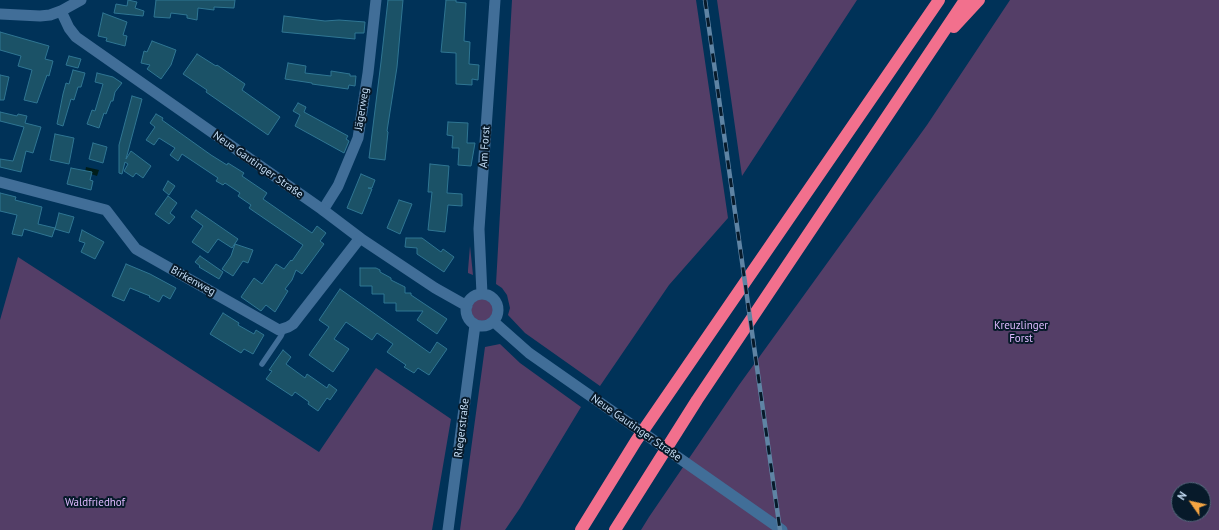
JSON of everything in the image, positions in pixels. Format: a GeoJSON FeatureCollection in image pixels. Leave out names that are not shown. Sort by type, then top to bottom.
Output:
{"type":"FeatureCollection","features":[{"type":"Feature","properties":{"kind":"highway"},"geometry":{"type":"LineString","coordinates":[[581,530],[636,441],[939,0]]}},
{"type":"Feature","properties":{"kind":"highway"},"geometry":{"type":"LineString","coordinates":[[615,530],[697,400],[965,0]]}},
{"type":"Feature","properties":{"kind":"highway"},"geometry":{"type":"LineString","coordinates":[[929,55],[979,0]]}},
{"type":"Feature","properties":{"kind":"street"},"geometry":{"type":"LineString","coordinates":[[0,14],[40,16],[81,0]]}},
{"type":"Feature","properties":{"kind":"street","name":"Jägerweg"},"geometry":{"type":"LineString","coordinates":[[323,210],[338,186],[358,138],[368,73],[376,0]]}},
{"type":"Feature","properties":{"kind":"street","name":"Am Forst"},"geometry":{"type":"LineString","coordinates":[[482,294],[479,230],[495,0]]}},
{"type":"Feature","properties":{"kind":"street","name":"Neue Gautinger Straße"},"geometry":{"type":"LineString","coordinates":[[64,7],[69,28],[76,37],[323,210],[360,238],[435,288],[467,306]]}},
{"type":"Feature","properties":{"kind":"street","name":"Birkenweg"},"geometry":{"type":"LineString","coordinates":[[0,182],[106,210],[136,249],[279,330],[284,329]]}},
{"type":"Feature","properties":{"kind":"street"},"geometry":{"type":"LineString","coordinates":[[284,329],[292,324],[360,238]]}},
{"type":"Feature","properties":{"kind":"street"},"geometry":{"type":"LineString","coordinates":[[482,294],[492,297],[498,306],[498,317],[494,322],[485,327],[475,325],[467,317],[467,306],[472,297],[482,294]]}},
{"type":"Feature","properties":{"kind":"street","name":"Neue Gautinger Straße"},"geometry":{"type":"LineString","coordinates":[[494,322],[529,353],[782,530]]}},
{"type":"Feature","properties":{"kind":"street","name":"Riegerstraße"},"geometry":{"type":"LineString","coordinates":[[448,530],[475,325]]}},
{"type":"Feature","properties":{"kind":"lane"},"geometry":{"type":"LineString","coordinates":[[262,364],[284,329]]}},
{"type":"Feature","properties":{"kind":"green space"},"geometry":{"type":"Polygon","coordinates":[[[512,0],[696,0],[728,218],[669,285],[600,386],[525,333],[508,315],[510,308],[507,295],[502,288],[496,284],[512,0]]]}},
{"type":"Feature","properties":{"kind":"green space"},"geometry":{"type":"Polygon","coordinates":[[[717,0],[857,0],[742,176],[717,0]]]}},
{"type":"Feature","properties":{"kind":"green space","name":"Kreuzlinger Forst"},"geometry":{"type":"Polygon","coordinates":[[[1010,0],[1219,0],[1219,530],[641,530],[739,385],[927,125],[1010,0]]]}},
{"type":"Feature","properties":{"kind":"green space"},"geometry":{"type":"Polygon","coordinates":[[[470,246],[473,275],[468,273],[470,246]]]}},
{"type":"Feature","properties":{"kind":"green space","name":"Waldfriedhof"},"geometry":{"type":"Polygon","coordinates":[[[18,257],[319,452],[376,368],[451,419],[432,530],[0,530],[0,320],[18,257]]]}},
{"type":"Feature","properties":{"kind":"green space"},"geometry":{"type":"Polygon","coordinates":[[[482,299],[486,300],[492,306],[492,314],[486,320],[482,321],[478,320],[472,314],[471,310],[472,306],[478,300],[482,299]]]}},
{"type":"Feature","properties":{"kind":"green space"},"geometry":{"type":"Polygon","coordinates":[[[500,344],[520,363],[581,407],[505,530],[460,530],[485,347],[500,344]]]}},
{"type":"Feature","properties":{"kind":"shaded area"},"geometry":{"type":"Polygon","coordinates":[[[86,167],[99,170],[97,176],[85,172],[86,167]]]}},
{"type":"Feature","properties":{"kind":"building"},"geometry":{"type":"Polygon","coordinates":[[[128,0],[137,2],[135,8],[144,11],[143,16],[114,13],[116,4],[127,6],[128,0]]]}},
{"type":"Feature","properties":{"kind":"building"},"geometry":{"type":"Polygon","coordinates":[[[156,0],[235,0],[234,8],[214,7],[214,10],[198,8],[197,20],[187,18],[187,15],[171,13],[170,18],[154,17],[156,0]]]}},
{"type":"Feature","properties":{"kind":"building"},"geometry":{"type":"Polygon","coordinates":[[[388,0],[403,0],[397,67],[387,131],[385,160],[369,158],[388,0]]]}},
{"type":"Feature","properties":{"kind":"building"},"geometry":{"type":"Polygon","coordinates":[[[446,0],[456,0],[456,2],[466,3],[464,41],[470,42],[469,64],[479,65],[478,80],[472,79],[472,85],[456,84],[456,53],[441,52],[446,0]]]}},
{"type":"Feature","properties":{"kind":"building"},"geometry":{"type":"Polygon","coordinates":[[[103,13],[127,22],[123,35],[127,36],[125,46],[106,41],[107,38],[98,36],[103,13]]]}},
{"type":"Feature","properties":{"kind":"building"},"geometry":{"type":"Polygon","coordinates":[[[284,16],[325,21],[339,20],[365,22],[364,33],[355,33],[355,39],[282,32],[284,16]]]}},
{"type":"Feature","properties":{"kind":"building"},"geometry":{"type":"Polygon","coordinates":[[[0,32],[49,46],[45,59],[53,61],[49,76],[47,75],[37,103],[24,100],[32,70],[18,66],[21,56],[0,50],[0,32]]]}},
{"type":"Feature","properties":{"kind":"building"},"geometry":{"type":"Polygon","coordinates":[[[152,41],[176,50],[171,65],[161,79],[147,69],[150,65],[141,63],[144,51],[147,52],[152,41]]]}},
{"type":"Feature","properties":{"kind":"building"},"geometry":{"type":"Polygon","coordinates":[[[197,54],[216,66],[217,65],[245,84],[242,90],[280,117],[268,135],[206,92],[207,90],[183,74],[197,54]]]}},
{"type":"Feature","properties":{"kind":"building"},"geometry":{"type":"Polygon","coordinates":[[[69,56],[81,59],[78,68],[66,65],[69,56]]]}},
{"type":"Feature","properties":{"kind":"building"},"geometry":{"type":"Polygon","coordinates":[[[288,63],[306,66],[305,73],[331,76],[331,71],[356,76],[355,86],[349,85],[348,89],[285,79],[288,63]]]}},
{"type":"Feature","properties":{"kind":"building"},"geometry":{"type":"Polygon","coordinates":[[[73,70],[85,73],[81,87],[78,87],[74,100],[71,99],[63,126],[57,124],[66,83],[69,84],[73,70]]]}},
{"type":"Feature","properties":{"kind":"building"},"geometry":{"type":"Polygon","coordinates":[[[97,73],[113,77],[122,83],[115,92],[113,101],[111,101],[106,114],[104,113],[99,128],[87,124],[92,110],[95,111],[103,84],[95,82],[97,73]]]}},
{"type":"Feature","properties":{"kind":"building"},"geometry":{"type":"Polygon","coordinates":[[[0,75],[9,77],[4,100],[0,100],[0,75]]]}},
{"type":"Feature","properties":{"kind":"building"},"geometry":{"type":"Polygon","coordinates":[[[132,96],[142,99],[126,159],[131,151],[151,166],[143,178],[136,173],[133,177],[124,171],[128,164],[125,162],[122,174],[119,173],[119,145],[132,96]]]}},
{"type":"Feature","properties":{"kind":"building"},"geometry":{"type":"Polygon","coordinates":[[[298,103],[306,107],[304,112],[348,136],[346,139],[349,141],[344,153],[295,126],[300,115],[293,111],[298,103]]]}},
{"type":"Feature","properties":{"kind":"building"},"geometry":{"type":"Polygon","coordinates":[[[0,112],[17,116],[18,114],[27,116],[25,123],[41,127],[33,153],[26,151],[21,172],[0,167],[0,159],[13,161],[24,127],[0,121],[0,112]]]}},
{"type":"Feature","properties":{"kind":"building"},"geometry":{"type":"Polygon","coordinates":[[[156,114],[163,118],[162,120],[211,155],[244,173],[242,176],[267,193],[263,199],[312,233],[317,226],[326,233],[320,241],[324,244],[302,274],[296,270],[292,280],[285,289],[288,291],[275,312],[266,305],[261,311],[241,297],[254,278],[262,284],[276,264],[284,269],[291,260],[292,261],[303,245],[249,208],[251,205],[238,196],[240,193],[225,183],[223,185],[216,181],[218,178],[182,154],[178,161],[170,155],[175,148],[159,138],[154,145],[146,140],[155,127],[150,123],[156,114]]]}},
{"type":"Feature","properties":{"kind":"building"},"geometry":{"type":"Polygon","coordinates":[[[448,122],[468,123],[467,143],[475,143],[471,166],[458,165],[459,148],[452,148],[453,136],[447,135],[448,122]]]}},
{"type":"Feature","properties":{"kind":"building"},"geometry":{"type":"Polygon","coordinates":[[[55,134],[74,138],[69,164],[50,160],[55,134]]]}},
{"type":"Feature","properties":{"kind":"building"},"geometry":{"type":"Polygon","coordinates":[[[93,143],[107,147],[103,163],[89,159],[93,143]]]}},
{"type":"Feature","properties":{"kind":"building"},"geometry":{"type":"Polygon","coordinates":[[[430,164],[449,166],[447,193],[462,194],[462,206],[448,205],[445,232],[428,230],[432,192],[428,192],[430,164]]]}},
{"type":"Feature","properties":{"kind":"building"},"geometry":{"type":"Polygon","coordinates":[[[71,168],[92,172],[90,180],[93,181],[91,190],[67,184],[71,168]]]}},
{"type":"Feature","properties":{"kind":"building"},"geometry":{"type":"Polygon","coordinates":[[[361,174],[375,180],[372,188],[368,188],[372,189],[362,214],[347,208],[361,174]]]}},
{"type":"Feature","properties":{"kind":"building"},"geometry":{"type":"Polygon","coordinates":[[[168,181],[175,186],[169,195],[163,190],[168,181]]]}},
{"type":"Feature","properties":{"kind":"building"},"geometry":{"type":"Polygon","coordinates":[[[0,193],[16,197],[15,200],[42,207],[38,224],[55,228],[52,237],[24,229],[22,236],[12,234],[17,215],[0,211],[0,193]]]}},
{"type":"Feature","properties":{"kind":"building"},"geometry":{"type":"Polygon","coordinates":[[[168,196],[177,203],[170,213],[175,217],[169,224],[155,214],[168,196]]]}},
{"type":"Feature","properties":{"kind":"building"},"geometry":{"type":"Polygon","coordinates":[[[399,200],[412,204],[400,234],[387,228],[399,200]]]}},
{"type":"Feature","properties":{"kind":"building"},"geometry":{"type":"Polygon","coordinates":[[[196,210],[238,239],[232,248],[218,239],[208,253],[192,242],[203,226],[191,217],[196,210]]]}},
{"type":"Feature","properties":{"kind":"building"},"geometry":{"type":"Polygon","coordinates":[[[59,213],[74,217],[69,233],[55,229],[59,213]]]}},
{"type":"Feature","properties":{"kind":"building"},"geometry":{"type":"Polygon","coordinates":[[[82,230],[104,242],[95,259],[81,252],[85,243],[79,241],[82,230]]]}},
{"type":"Feature","properties":{"kind":"building"},"geometry":{"type":"Polygon","coordinates":[[[406,238],[422,238],[441,252],[443,249],[454,257],[444,272],[417,254],[417,248],[405,247],[406,238]]]}},
{"type":"Feature","properties":{"kind":"building"},"geometry":{"type":"Polygon","coordinates":[[[235,244],[253,250],[248,263],[243,261],[233,276],[222,269],[231,256],[235,244]]]}},
{"type":"Feature","properties":{"kind":"building"},"geometry":{"type":"Polygon","coordinates":[[[200,256],[223,272],[219,279],[199,267],[200,266],[195,262],[200,256]]]}},
{"type":"Feature","properties":{"kind":"building"},"geometry":{"type":"Polygon","coordinates":[[[126,264],[150,274],[176,288],[170,299],[163,295],[159,302],[149,297],[150,296],[130,288],[124,301],[112,296],[126,264]]]}},
{"type":"Feature","properties":{"kind":"building"},"geometry":{"type":"Polygon","coordinates":[[[360,268],[376,268],[380,270],[380,272],[391,278],[391,280],[405,287],[405,293],[411,293],[411,295],[447,319],[437,334],[417,320],[423,311],[396,311],[396,303],[384,303],[384,294],[372,294],[372,286],[360,286],[360,268]]]}},
{"type":"Feature","properties":{"kind":"building"},"geometry":{"type":"Polygon","coordinates":[[[340,289],[430,353],[437,342],[447,349],[429,375],[418,368],[414,373],[404,367],[406,365],[387,352],[393,344],[377,333],[372,340],[346,322],[334,339],[349,349],[333,372],[309,355],[329,327],[319,320],[340,289]]]}},
{"type":"Feature","properties":{"kind":"building"},"geometry":{"type":"Polygon","coordinates":[[[223,313],[239,323],[238,325],[254,334],[256,330],[264,335],[253,354],[244,349],[241,353],[210,334],[223,313]]]}},
{"type":"Feature","properties":{"kind":"building"},"geometry":{"type":"Polygon","coordinates":[[[283,350],[291,357],[286,364],[305,378],[307,374],[327,388],[329,384],[337,390],[330,400],[327,398],[318,411],[308,404],[309,402],[295,392],[292,396],[266,379],[272,371],[269,370],[283,350]]]}},
{"type":"Feature","properties":{"kind":"railway"},"geometry":{"type":"LineString","coordinates":[[705,0],[780,530]]}}]}
